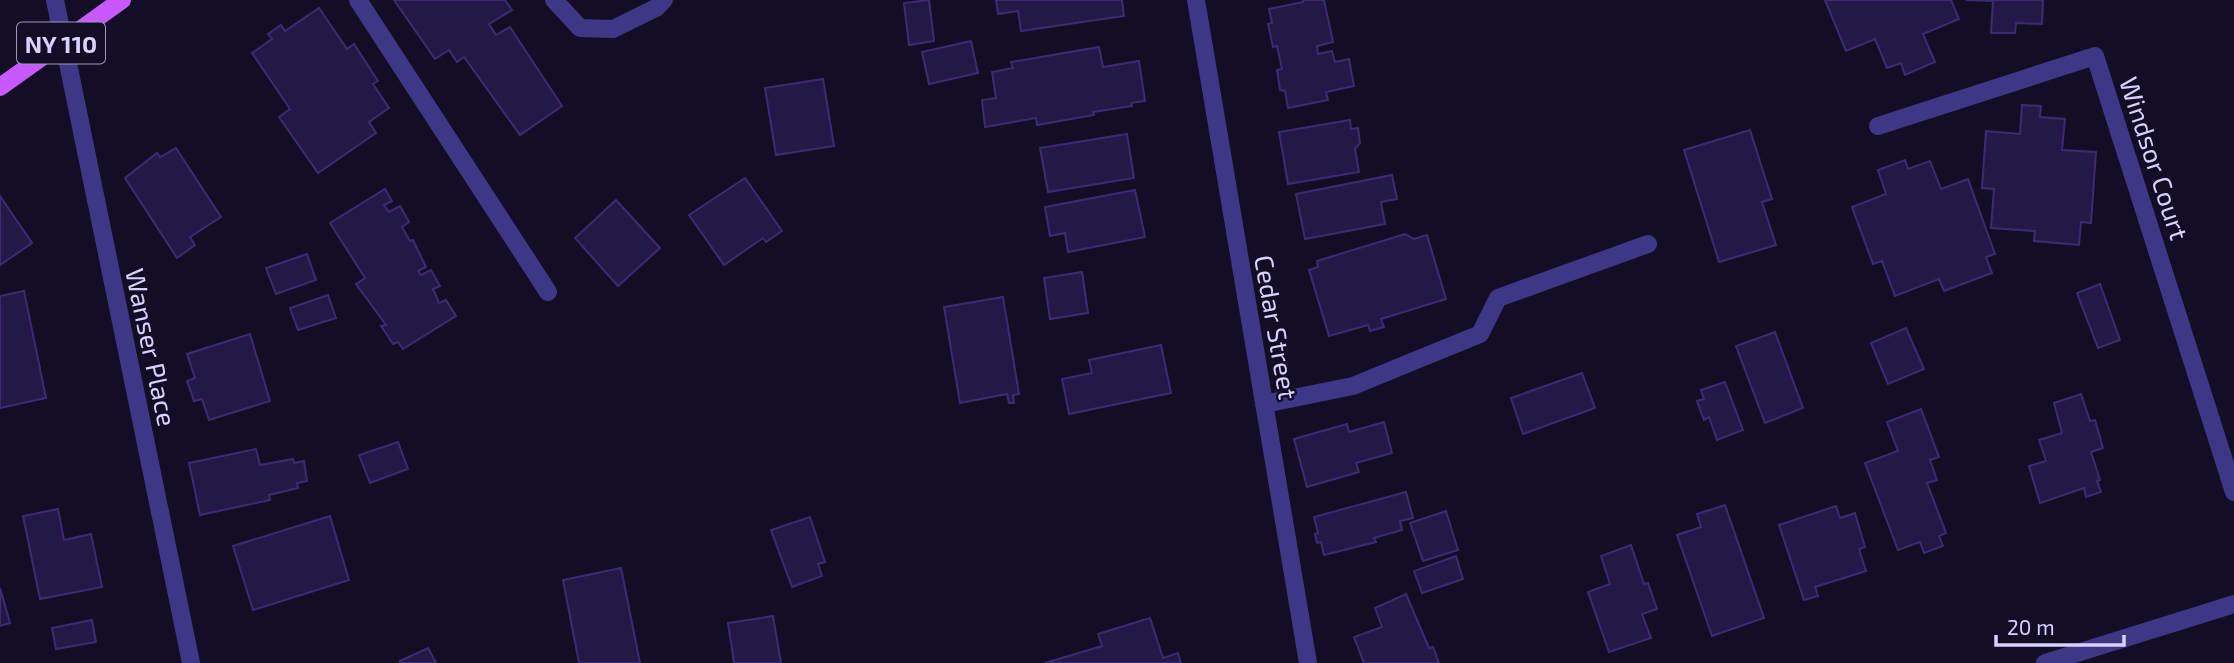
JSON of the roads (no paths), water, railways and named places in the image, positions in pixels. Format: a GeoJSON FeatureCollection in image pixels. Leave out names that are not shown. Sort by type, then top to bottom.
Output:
{"type":"FeatureCollection","features":[{"type":"Feature","properties":{"kind":"main road","name":"NY 110"},"geometry":{"type":"LineString","coordinates":[[0,88],[122,0]]}},
{"type":"Feature","properties":{"kind":"street","name":"Wanser Place"},"geometry":{"type":"LineString","coordinates":[[55,0],[191,663]]}},
{"type":"Feature","properties":{"kind":"street"},"geometry":{"type":"LineString","coordinates":[[358,0],[548,292]]}},
{"type":"Feature","properties":{"kind":"street"},"geometry":{"type":"LineString","coordinates":[[554,0],[580,28],[613,29],[656,8],[664,0]]}},
{"type":"Feature","properties":{"kind":"street","name":"Cedar Street"},"geometry":{"type":"LineString","coordinates":[[1196,0],[1308,663]]}},
{"type":"Feature","properties":{"kind":"street","name":"Windsor Court"},"geometry":{"type":"LineString","coordinates":[[1878,126],[2095,56],[2234,492]]}},
{"type":"Feature","properties":{"kind":"street"},"geometry":{"type":"LineString","coordinates":[[1264,404],[1353,386],[1480,334],[1498,298],[1648,244]]}},
{"type":"Feature","properties":{"kind":"street"},"geometry":{"type":"LineString","coordinates":[[2045,663],[2234,604]]}}]}
